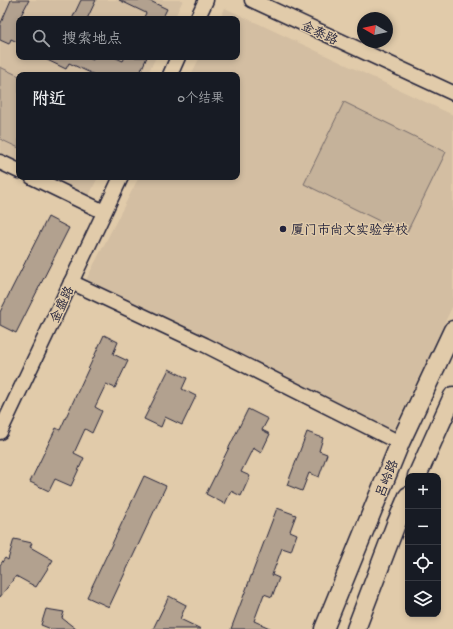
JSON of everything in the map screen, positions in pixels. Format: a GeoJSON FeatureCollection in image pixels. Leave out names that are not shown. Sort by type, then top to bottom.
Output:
{"type":"FeatureCollection","features":[{"type":"Feature","properties":{"kind":"main road","name":"吕岭路"},"geometry":{"type":"LineString","coordinates":[[324,629],[400,443],[453,330]]}},
{"type":"Feature","properties":{"kind":"main road"},"geometry":{"type":"LineString","coordinates":[[418,473],[453,396]]}},
{"type":"Feature","properties":{"kind":"main road","name":"吕岭路"},"geometry":{"type":"LineString","coordinates":[[356,629],[405,503]]}},
{"type":"Feature","properties":{"kind":"street"},"geometry":{"type":"LineString","coordinates":[[198,16],[206,0]]}},
{"type":"Feature","properties":{"kind":"street","name":"金泰路"},"geometry":{"type":"LineString","coordinates":[[252,0],[453,94]]}},
{"type":"Feature","properties":{"kind":"street"},"geometry":{"type":"LineString","coordinates":[[171,72],[177,60]]}},
{"type":"Feature","properties":{"kind":"street"},"geometry":{"type":"LineString","coordinates":[[0,162],[16,170]]}},
{"type":"Feature","properties":{"kind":"street"},"geometry":{"type":"LineString","coordinates":[[38,180],[104,212]]}},
{"type":"Feature","properties":{"kind":"street","name":"金盛路"},"geometry":{"type":"LineString","coordinates":[[0,432],[120,180]]}},
{"type":"Feature","properties":{"kind":"street"},"geometry":{"type":"LineString","coordinates":[[71,282],[205,345],[400,443]]}},
{"type":"Feature","properties":{"kind":"shaded area"},"geometry":{"type":"Polygon","coordinates":[[[0,0],[183,0],[175,16],[16,16],[16,60],[154,60],[148,72],[16,72],[16,164],[0,156],[0,0]]]}},
{"type":"Feature","properties":{"kind":"shaded area","name":"厦门市尚文实验学校"},"geometry":{"type":"Polygon","coordinates":[[[225,8],[453,115],[453,305],[393,431],[86,280],[137,180],[240,180],[240,72],[192,72],[198,60],[240,60],[240,16],[221,16],[225,8]]]}},
{"type":"Feature","properties":{"kind":"shaded area"},"geometry":{"type":"Polygon","coordinates":[[[0,67],[16,75],[16,147],[0,139],[0,67]]]}},
{"type":"Feature","properties":{"kind":"shaded area"},"geometry":{"type":"Polygon","coordinates":[[[344,102],[446,152],[406,234],[304,184],[344,102]]]}},
{"type":"Feature","properties":{"kind":"shaded area"},"geometry":{"type":"Polygon","coordinates":[[[50,180],[97,180],[88,198],[50,180]]]}},
{"type":"Feature","properties":{"kind":"building"},"geometry":{"type":"Polygon","coordinates":[[[11,0],[29,0],[21,16],[16,16],[16,42],[11,39],[9,44],[0,40],[0,25],[11,0]]]}},
{"type":"Feature","properties":{"kind":"building"},"geometry":{"type":"Polygon","coordinates":[[[81,0],[96,0],[88,16],[73,16],[81,0]]]}},
{"type":"Feature","properties":{"kind":"building"},"geometry":{"type":"Polygon","coordinates":[[[119,0],[148,0],[167,9],[164,16],[144,16],[146,13],[119,0]]]}},
{"type":"Feature","properties":{"kind":"building"},"geometry":{"type":"Polygon","coordinates":[[[47,60],[146,60],[140,72],[88,72],[69,63],[66,69],[47,60]]]}},
{"type":"Feature","properties":{"kind":"building"},"geometry":{"type":"Polygon","coordinates":[[[48,217],[69,228],[16,333],[0,325],[0,312],[48,217]]]}},
{"type":"Feature","properties":{"kind":"building"},"geometry":{"type":"Polygon","coordinates":[[[104,335],[118,342],[113,354],[128,361],[115,388],[106,384],[95,407],[102,411],[92,433],[85,429],[74,453],[84,458],[71,486],[55,479],[49,491],[30,482],[56,428],[60,430],[104,335]]]}},
{"type":"Feature","properties":{"kind":"building"},"geometry":{"type":"Polygon","coordinates":[[[169,369],[187,378],[182,389],[196,396],[182,425],[165,417],[161,427],[144,419],[169,369]]]}},
{"type":"Feature","properties":{"kind":"building"},"geometry":{"type":"Polygon","coordinates":[[[248,409],[268,419],[262,430],[270,434],[261,453],[253,448],[241,472],[250,476],[241,496],[231,491],[225,504],[206,494],[248,409]]]}},
{"type":"Feature","properties":{"kind":"building"},"geometry":{"type":"Polygon","coordinates":[[[307,432],[323,438],[319,451],[327,454],[319,477],[309,473],[302,491],[287,485],[307,432]]]}},
{"type":"Feature","properties":{"kind":"building"},"geometry":{"type":"Polygon","coordinates":[[[144,476],[166,486],[109,607],[87,597],[144,476]]]}},
{"type":"Feature","properties":{"kind":"building"},"geometry":{"type":"Polygon","coordinates":[[[277,508],[296,515],[290,531],[297,534],[291,551],[282,548],[272,575],[279,578],[272,597],[264,594],[254,621],[272,629],[231,629],[277,508]]]}},
{"type":"Feature","properties":{"kind":"building"},"geometry":{"type":"Polygon","coordinates":[[[14,539],[32,543],[30,547],[53,560],[36,587],[16,576],[0,597],[0,565],[5,558],[8,560],[14,539]]]}},
{"type":"Feature","properties":{"kind":"building"},"geometry":{"type":"Polygon","coordinates":[[[169,596],[186,605],[180,619],[201,629],[153,629],[169,596]]]}},
{"type":"Feature","properties":{"kind":"building"},"geometry":{"type":"Polygon","coordinates":[[[46,609],[64,612],[62,618],[76,629],[51,629],[41,625],[46,609]]]}},
{"type":"Feature","properties":{"kind":"place","name":"厦门市尚文实验学校"},"geometry":{"type":"Point","coordinates":[283,229]}}]}
